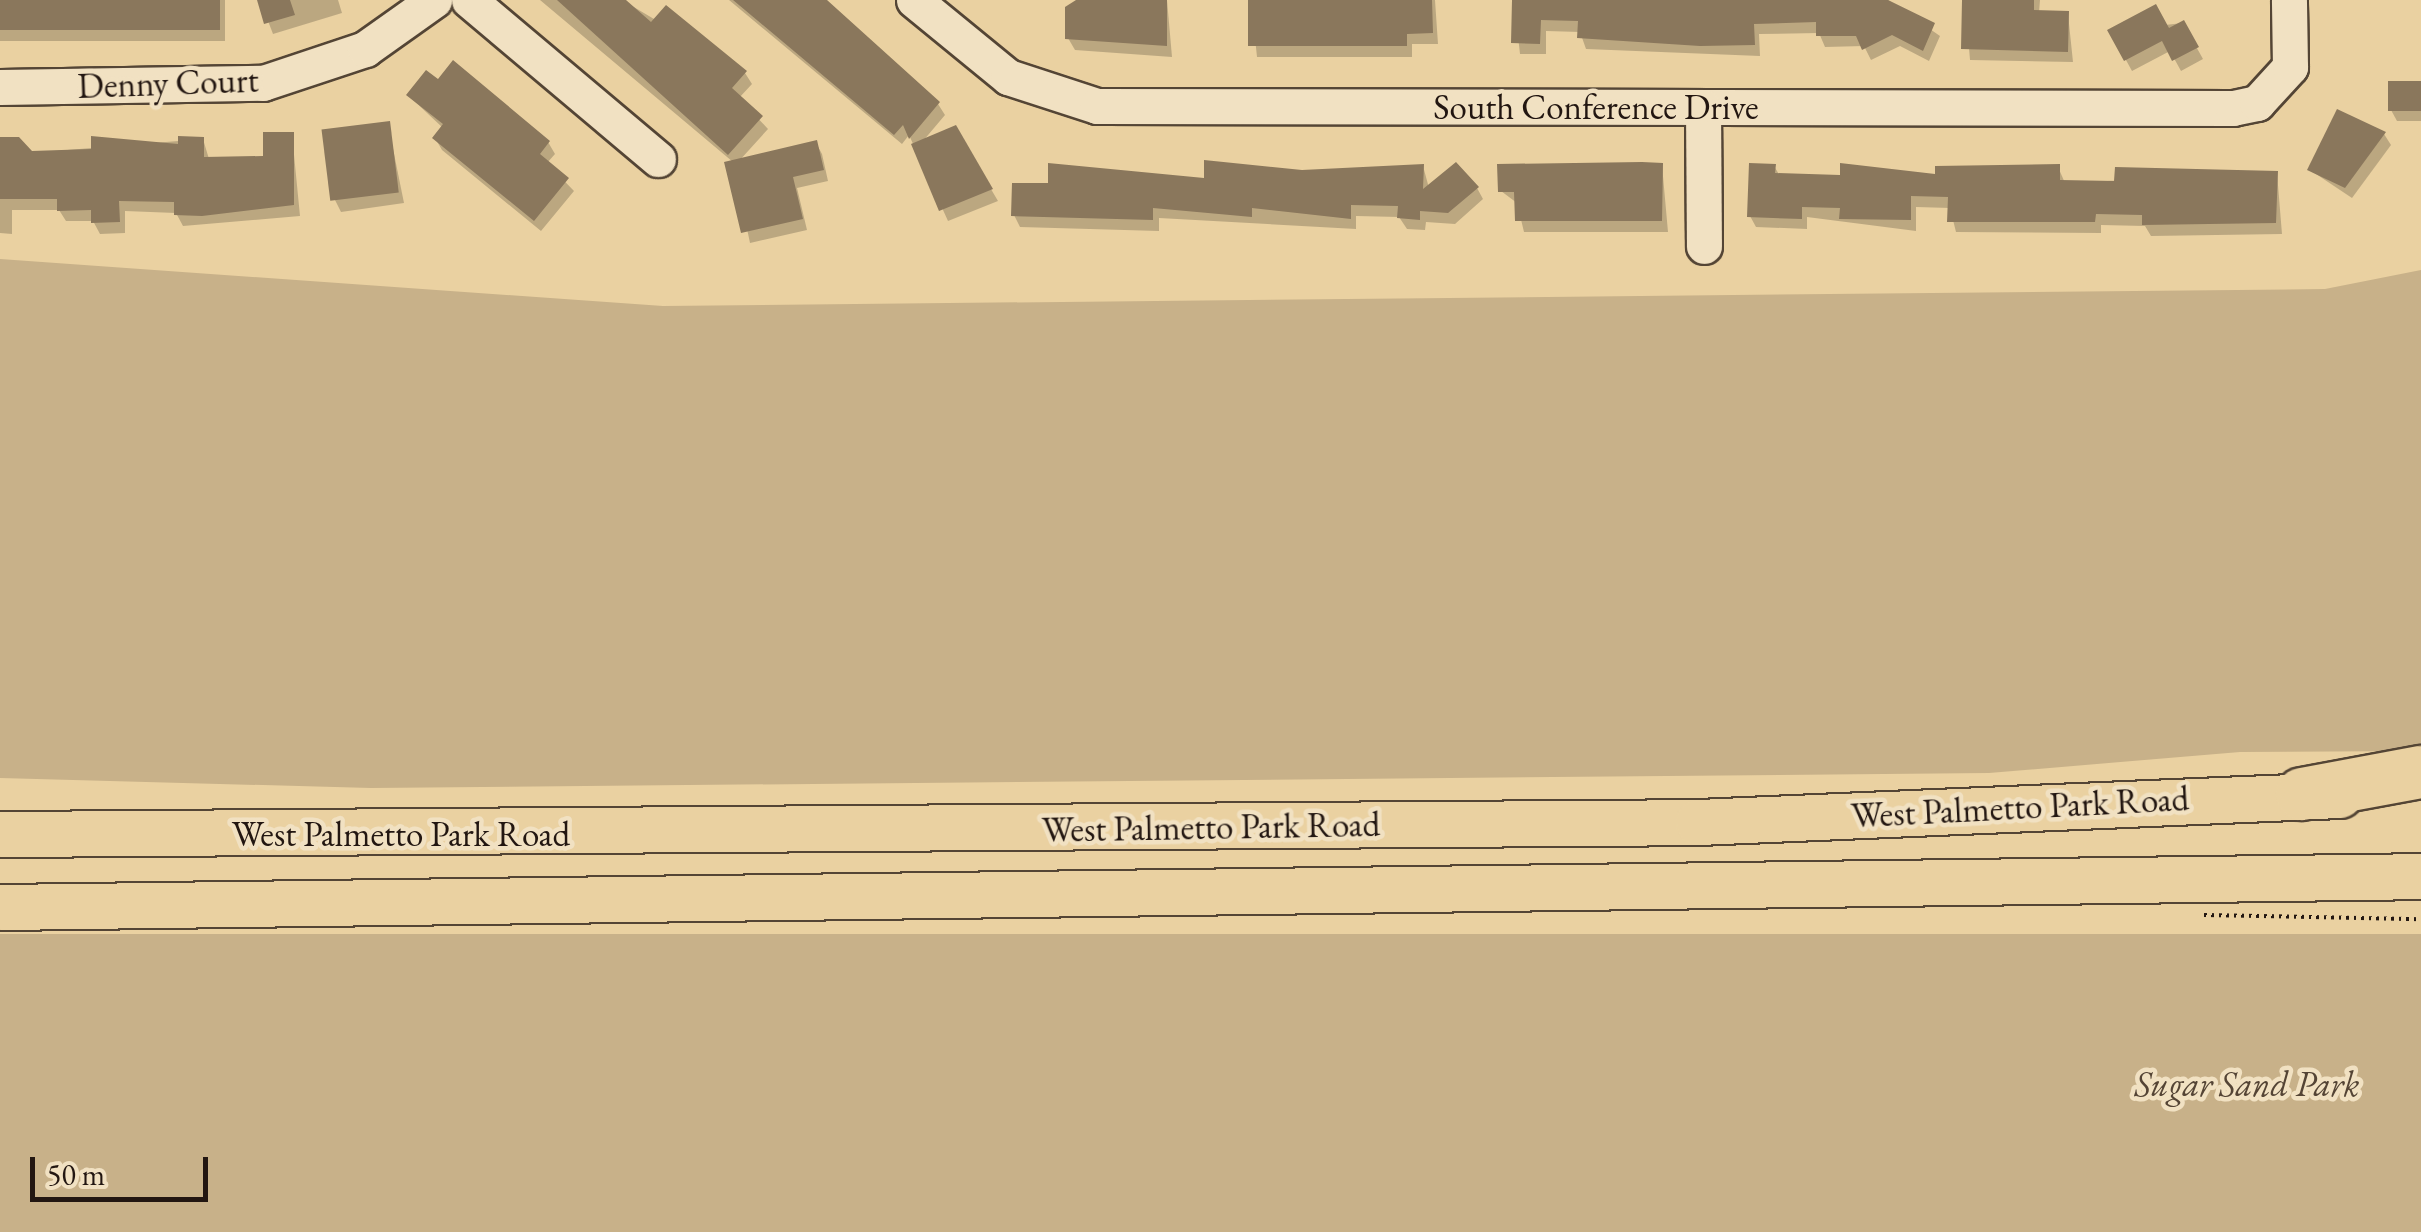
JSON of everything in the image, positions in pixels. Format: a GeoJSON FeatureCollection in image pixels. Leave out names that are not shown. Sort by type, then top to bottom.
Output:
{"type":"FeatureCollection","features":[{"type":"Feature","properties":{"kind":"highway"},"geometry":{"type":"LineString","coordinates":[[2302,794],[2421,772]]}},
{"type":"Feature","properties":{"kind":"main road","name":"West Palmetto Park Road"},"geometry":{"type":"LineString","coordinates":[[0,834],[1714,821],[2302,794],[2421,795]]}},
{"type":"Feature","properties":{"kind":"main road"},"geometry":{"type":"LineString","coordinates":[[1236,827],[1236,891]]}},
{"type":"Feature","properties":{"kind":"main road","name":"West Palmetto Park Road"},"geometry":{"type":"LineString","coordinates":[[0,908],[2421,876]]}},
{"type":"Feature","properties":{"kind":"street","name":"Denny Court"},"geometry":{"type":"LineString","coordinates":[[0,86],[263,83],[365,49],[434,0]]}},
{"type":"Feature","properties":{"kind":"street"},"geometry":{"type":"LineString","coordinates":[[469,0],[658,160]]}},
{"type":"Feature","properties":{"kind":"street","name":"South Conference Drive"},"geometry":{"type":"LineString","coordinates":[[914,0],[1008,77],[1074,103],[2233,108],[2277,88],[2290,64],[2290,0]]}},
{"type":"Feature","properties":{"kind":"street"},"geometry":{"type":"LineString","coordinates":[[1704,107],[1704,246]]}},
{"type":"Feature","properties":{"kind":"green space"},"geometry":{"type":"Polygon","coordinates":[[[0,259],[663,306],[2325,289],[2421,270],[2421,751],[2240,752],[1989,773],[371,788],[0,778],[0,259]]]}},
{"type":"Feature","properties":{"kind":"green space","name":"Sugar Sand Park"},"geometry":{"type":"Polygon","coordinates":[[[0,934],[2421,934],[2421,1232],[0,1232],[0,934]]]}},
{"type":"Feature","properties":{"kind":"building"},"geometry":{"type":"Polygon","coordinates":[[[0,0],[220,0],[220,30],[0,30],[0,0]]]}},
{"type":"Feature","properties":{"kind":"building"},"geometry":{"type":"Polygon","coordinates":[[[257,0],[290,0],[295,15],[264,24],[257,0]]]}},
{"type":"Feature","properties":{"kind":"building"},"geometry":{"type":"Polygon","coordinates":[[[557,0],[626,0],[651,22],[666,5],[747,71],[732,88],[763,116],[728,155],[557,0]]]}},
{"type":"Feature","properties":{"kind":"building"},"geometry":{"type":"Polygon","coordinates":[[[733,0],[827,0],[940,102],[909,139],[903,125],[894,135],[733,0]]]}},
{"type":"Feature","properties":{"kind":"building"},"geometry":{"type":"Polygon","coordinates":[[[1076,0],[1167,0],[1167,46],[1065,39],[1065,7],[1076,0]]]}},
{"type":"Feature","properties":{"kind":"building"},"geometry":{"type":"Polygon","coordinates":[[[1248,0],[1432,0],[1433,33],[1407,34],[1407,46],[1248,46],[1248,0]]]}},
{"type":"Feature","properties":{"kind":"building"},"geometry":{"type":"Polygon","coordinates":[[[1512,0],[1888,0],[1935,23],[1923,51],[1892,35],[1862,50],[1856,36],[1816,36],[1816,22],[1754,24],[1755,45],[1700,46],[1577,38],[1578,21],[1541,20],[1540,44],[1511,43],[1512,0]]]}},
{"type":"Feature","properties":{"kind":"building"},"geometry":{"type":"Polygon","coordinates":[[[1962,0],[2034,0],[2034,10],[2069,11],[2068,52],[1961,49],[1962,0]]]}},
{"type":"Feature","properties":{"kind":"building"},"geometry":{"type":"Polygon","coordinates":[[[2156,4],[2169,28],[2184,20],[2199,47],[2172,61],[2162,41],[2124,61],[2107,30],[2156,4]]]}},
{"type":"Feature","properties":{"kind":"building"},"geometry":{"type":"Polygon","coordinates":[[[453,60],[550,141],[540,154],[569,178],[534,221],[432,138],[443,124],[406,95],[426,70],[438,79],[453,60]]]}},
{"type":"Feature","properties":{"kind":"building"},"geometry":{"type":"Polygon","coordinates":[[[2388,81],[2421,81],[2421,111],[2388,111],[2388,81]]]}},
{"type":"Feature","properties":{"kind":"building"},"geometry":{"type":"Polygon","coordinates":[[[2337,109],[2386,132],[2345,188],[2307,170],[2337,109]]]}},
{"type":"Feature","properties":{"kind":"building"},"geometry":{"type":"Polygon","coordinates":[[[390,121],[399,192],[330,201],[322,129],[390,121]]]}},
{"type":"Feature","properties":{"kind":"building"},"geometry":{"type":"Polygon","coordinates":[[[956,125],[993,189],[939,211],[911,144],[956,125]]]}},
{"type":"Feature","properties":{"kind":"building"},"geometry":{"type":"Polygon","coordinates":[[[263,132],[294,132],[294,205],[202,216],[174,215],[174,202],[119,201],[120,222],[91,223],[91,210],[57,211],[57,199],[0,199],[0,137],[19,137],[32,151],[91,149],[91,136],[178,144],[178,136],[204,137],[204,157],[263,156],[263,132]]]}},
{"type":"Feature","properties":{"kind":"building"},"geometry":{"type":"Polygon","coordinates":[[[817,140],[824,170],[793,177],[803,219],[741,233],[724,162],[817,140]]]}},
{"type":"Feature","properties":{"kind":"building"},"geometry":{"type":"Polygon","coordinates":[[[1204,160],[1302,170],[1424,164],[1423,189],[1456,162],[1479,187],[1448,213],[1420,211],[1420,220],[1397,218],[1398,206],[1351,205],[1351,219],[1252,208],[1252,217],[1153,208],[1153,220],[1011,216],[1012,183],[1048,183],[1048,163],[1204,178],[1204,160]]]}},
{"type":"Feature","properties":{"kind":"building"},"geometry":{"type":"Polygon","coordinates":[[[1663,163],[1662,221],[1515,221],[1514,192],[1498,192],[1497,164],[1663,163]]]}},
{"type":"Feature","properties":{"kind":"building"},"geometry":{"type":"Polygon","coordinates":[[[1749,163],[1776,164],[1775,173],[1840,175],[1840,163],[1935,174],[1935,166],[2060,164],[2060,180],[2114,181],[2115,167],[2278,171],[2276,223],[2142,225],[2142,215],[2096,214],[2095,222],[1947,222],[1948,197],[1911,196],[1911,220],[1839,219],[1840,208],[1802,207],[1802,219],[1747,217],[1749,163]]]}}]}
